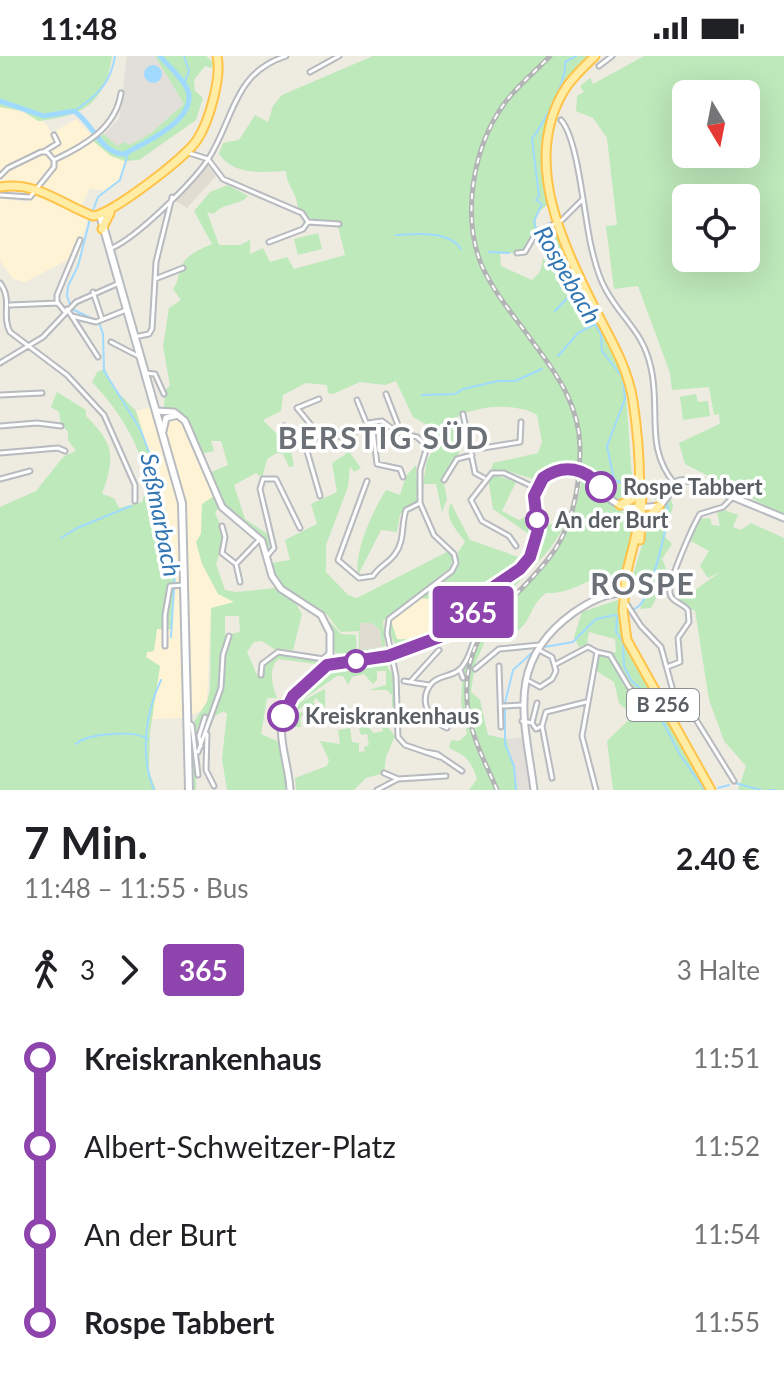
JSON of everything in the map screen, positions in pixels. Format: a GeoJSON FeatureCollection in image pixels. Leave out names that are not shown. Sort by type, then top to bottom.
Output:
{"type":"FeatureCollection","features":[{"type":"Feature","properties":{"kind":"main road"},"geometry":{"type":"LineString","coordinates":[[93,216],[112,210],[195,143],[203,129],[219,67],[217,56]]}},
{"type":"Feature","properties":{"kind":"main road","name":"B 256"},"geometry":{"type":"LineString","coordinates":[[595,56],[566,87],[552,118],[548,170],[556,222],[628,378],[641,507],[625,593]]}},
{"type":"Feature","properties":{"kind":"main road"},"geometry":{"type":"LineString","coordinates":[[0,187],[36,189],[93,216],[102,229],[182,503],[181,586],[189,790]]}},
{"type":"Feature","properties":{"kind":"main road"},"geometry":{"type":"LineString","coordinates":[[102,229],[112,210]]}},
{"type":"Feature","properties":{"kind":"main road"},"geometry":{"type":"LineString","coordinates":[[620,505],[632,499],[639,485]]}},
{"type":"Feature","properties":{"kind":"main road","name":"B 256"},"geometry":{"type":"LineString","coordinates":[[664,502],[640,523],[624,583],[627,640],[657,702],[711,790]]}},
{"type":"Feature","properties":{"kind":"main road"},"geometry":{"type":"LineString","coordinates":[[620,505],[633,513],[640,523]]}},
{"type":"Feature","properties":{"kind":"street"},"geometry":{"type":"LineString","coordinates":[[108,249],[154,217],[208,159],[241,86],[286,56]]}},
{"type":"Feature","properties":{"kind":"street"},"geometry":{"type":"LineString","coordinates":[[310,72],[339,56]]}},
{"type":"Feature","properties":{"kind":"street"},"geometry":{"type":"LineString","coordinates":[[599,66],[612,56]]}},
{"type":"Feature","properties":{"kind":"street"},"geometry":{"type":"LineString","coordinates":[[54,160],[101,131],[117,110],[121,93]]}},
{"type":"Feature","properties":{"kind":"street"},"geometry":{"type":"LineString","coordinates":[[561,120],[570,140],[590,242],[602,283],[643,338],[652,372],[653,423],[660,464],[675,484]]}},
{"type":"Feature","properties":{"kind":"street"},"geometry":{"type":"LineString","coordinates":[[0,176],[8,168],[58,143],[54,135]]}},
{"type":"Feature","properties":{"kind":"street"},"geometry":{"type":"LineString","coordinates":[[43,152],[54,160]]}},
{"type":"Feature","properties":{"kind":"street"},"geometry":{"type":"LineString","coordinates":[[185,152],[208,159],[223,179],[302,213],[308,222]]}},
{"type":"Feature","properties":{"kind":"street"},"geometry":{"type":"LineString","coordinates":[[0,195],[25,199],[54,167],[54,160]]}},
{"type":"Feature","properties":{"kind":"street"},"geometry":{"type":"LineString","coordinates":[[134,337],[149,334],[152,329],[155,279],[172,197]]}},
{"type":"Feature","properties":{"kind":"street"},"geometry":{"type":"LineString","coordinates":[[517,253],[528,249],[537,232],[556,222],[582,200]]}},
{"type":"Feature","properties":{"kind":"street"},"geometry":{"type":"LineString","coordinates":[[308,222],[339,224]]}},
{"type":"Feature","properties":{"kind":"street"},"geometry":{"type":"LineString","coordinates":[[269,242],[303,229],[308,222]]}},
{"type":"Feature","properties":{"kind":"street"},"geometry":{"type":"LineString","coordinates":[[58,303],[57,295],[80,240]]}},
{"type":"Feature","properties":{"kind":"street"},"geometry":{"type":"LineString","coordinates":[[155,279],[178,272],[181,267]]}},
{"type":"Feature","properties":{"kind":"street"},"geometry":{"type":"LineString","coordinates":[[0,283],[7,293],[8,329],[67,375],[104,415],[130,472],[135,501]]}},
{"type":"Feature","properties":{"kind":"street"},"geometry":{"type":"LineString","coordinates":[[0,363],[43,337],[68,309],[93,292],[118,284]]}},
{"type":"Feature","properties":{"kind":"street"},"geometry":{"type":"LineString","coordinates":[[93,292],[99,320]]}},
{"type":"Feature","properties":{"kind":"street"},"geometry":{"type":"LineString","coordinates":[[9,305],[58,303],[68,309],[98,357]]}},
{"type":"Feature","properties":{"kind":"street"},"geometry":{"type":"LineString","coordinates":[[72,316],[99,320],[126,310]]}},
{"type":"Feature","properties":{"kind":"street"},"geometry":{"type":"LineString","coordinates":[[111,342],[140,357]]}},
{"type":"Feature","properties":{"kind":"street"},"geometry":{"type":"LineString","coordinates":[[145,373],[155,374],[164,394]]}},
{"type":"Feature","properties":{"kind":"street"},"geometry":{"type":"LineString","coordinates":[[0,395],[42,393]]}},
{"type":"Feature","properties":{"kind":"street"},"geometry":{"type":"LineString","coordinates":[[386,394],[401,434]]}},
{"type":"Feature","properties":{"kind":"street"},"geometry":{"type":"LineString","coordinates":[[319,399],[297,408],[320,436]]}},
{"type":"Feature","properties":{"kind":"street"},"geometry":{"type":"LineString","coordinates":[[357,400],[369,426],[377,464],[400,469],[403,477]]}},
{"type":"Feature","properties":{"kind":"street"},"geometry":{"type":"LineString","coordinates":[[156,411],[179,415],[186,424],[222,507],[260,539],[268,555],[272,576],[281,589],[312,607],[323,618],[330,633],[334,658]]}},
{"type":"Feature","properties":{"kind":"street"},"geometry":{"type":"LineString","coordinates":[[463,414],[475,473],[484,478]]}},
{"type":"Feature","properties":{"kind":"street"},"geometry":{"type":"LineString","coordinates":[[164,438],[164,420],[179,415]]}},
{"type":"Feature","properties":{"kind":"street"},"geometry":{"type":"LineString","coordinates":[[309,445],[320,436],[342,436],[385,422],[401,434],[417,437],[425,444],[420,470],[420,503],[425,522],[454,554],[456,563],[452,571],[389,619],[387,633],[392,654],[398,737],[405,745],[440,757],[462,771]]}},
{"type":"Feature","properties":{"kind":"street"},"geometry":{"type":"LineString","coordinates":[[444,480],[457,459],[472,452],[520,442],[521,422]]}},
{"type":"Feature","properties":{"kind":"street"},"geometry":{"type":"LineString","coordinates":[[0,426],[37,423],[61,426]]}},
{"type":"Feature","properties":{"kind":"street"},"geometry":{"type":"LineString","coordinates":[[284,426],[309,445],[311,471],[320,496]]}},
{"type":"Feature","properties":{"kind":"street"},"geometry":{"type":"LineString","coordinates":[[0,453],[58,448],[65,451]]}},
{"type":"Feature","properties":{"kind":"street"},"geometry":{"type":"LineString","coordinates":[[290,790],[281,731],[283,716],[293,696],[326,662],[334,658],[392,654],[453,632],[493,586],[520,569],[530,557],[538,530],[536,488],[551,472],[577,470],[594,478],[620,505],[641,507],[664,502],[675,484],[692,480],[784,518]]}},
{"type":"Feature","properties":{"kind":"street"},"geometry":{"type":"LineString","coordinates":[[0,479],[30,471]]}},
{"type":"Feature","properties":{"kind":"street"},"geometry":{"type":"LineString","coordinates":[[516,546],[509,536],[478,516],[471,500],[484,478],[492,473],[504,473],[536,488]]}},
{"type":"Feature","properties":{"kind":"street"},"geometry":{"type":"LineString","coordinates":[[268,555],[274,548],[260,489],[263,479],[276,479],[300,528]]}},
{"type":"Feature","properties":{"kind":"street"},"geometry":{"type":"LineString","coordinates":[[367,481],[338,560],[352,574],[368,578],[382,562],[394,556],[403,536],[406,510],[420,503]]}},
{"type":"Feature","properties":{"kind":"street"},"geometry":{"type":"LineString","coordinates":[[667,667],[680,662],[678,638],[689,622],[688,610],[673,599],[669,589],[689,536],[700,514],[723,507],[734,496]]}},
{"type":"Feature","properties":{"kind":"street"},"geometry":{"type":"LineString","coordinates":[[222,526],[225,537],[222,553],[236,564],[240,582]]}},
{"type":"Feature","properties":{"kind":"street"},"geometry":{"type":"LineString","coordinates":[[236,564],[260,539]]}},
{"type":"Feature","properties":{"kind":"street"},"geometry":{"type":"LineString","coordinates":[[534,790],[522,705],[539,647],[567,618],[624,583]]}},
{"type":"Feature","properties":{"kind":"street"},"geometry":{"type":"LineString","coordinates":[[165,646],[165,615],[170,586],[181,586]]}},
{"type":"Feature","properties":{"kind":"street"},"geometry":{"type":"LineString","coordinates":[[608,594],[625,593]]}},
{"type":"Feature","properties":{"kind":"street"},"geometry":{"type":"LineString","coordinates":[[404,681],[429,685],[460,670],[481,618],[476,607]]}},
{"type":"Feature","properties":{"kind":"street"},"geometry":{"type":"LineString","coordinates":[[627,610],[661,647],[673,691],[682,697],[734,781]]}},
{"type":"Feature","properties":{"kind":"street"},"geometry":{"type":"LineString","coordinates":[[198,752],[221,688],[223,655],[229,636]]}},
{"type":"Feature","properties":{"kind":"street"},"geometry":{"type":"LineString","coordinates":[[475,669],[499,649],[539,647],[556,664]]}},
{"type":"Feature","properties":{"kind":"street"},"geometry":{"type":"LineString","coordinates":[[527,680],[537,687],[552,679],[556,664],[588,647],[597,652],[606,652],[638,698],[657,702],[673,691]]}},
{"type":"Feature","properties":{"kind":"street"},"geometry":{"type":"LineString","coordinates":[[410,682],[439,650]]}},
{"type":"Feature","properties":{"kind":"street"},"geometry":{"type":"LineString","coordinates":[[261,675],[262,664],[278,652],[326,662],[334,658]]}},
{"type":"Feature","properties":{"kind":"street"},"geometry":{"type":"LineString","coordinates":[[596,790],[582,736],[597,652]]}},
{"type":"Feature","properties":{"kind":"street"},"geometry":{"type":"LineString","coordinates":[[499,666],[505,706],[501,727]]}},
{"type":"Feature","properties":{"kind":"street"},"geometry":{"type":"LineString","coordinates":[[460,670],[463,678]]}},
{"type":"Feature","properties":{"kind":"street"},"geometry":{"type":"LineString","coordinates":[[429,685],[428,714],[432,720],[447,728]]}},
{"type":"Feature","properties":{"kind":"street"},"geometry":{"type":"LineString","coordinates":[[552,778],[542,726],[548,710],[586,702]]}},
{"type":"Feature","properties":{"kind":"street"},"geometry":{"type":"LineString","coordinates":[[537,703],[532,723],[534,728],[542,726]]}},
{"type":"Feature","properties":{"kind":"street"},"geometry":{"type":"LineString","coordinates":[[505,706],[522,705]]}},
{"type":"Feature","properties":{"kind":"street"},"geometry":{"type":"LineString","coordinates":[[201,746],[199,736],[205,717]]}},
{"type":"Feature","properties":{"kind":"street"},"geometry":{"type":"LineString","coordinates":[[522,721],[532,723]]}},
{"type":"Feature","properties":{"kind":"street"},"geometry":{"type":"LineString","coordinates":[[187,722],[192,725],[198,752],[198,775]]}},
{"type":"Feature","properties":{"kind":"street"},"geometry":{"type":"LineString","coordinates":[[206,730],[206,770],[214,786]]}},
{"type":"Feature","properties":{"kind":"street"},"geometry":{"type":"LineString","coordinates":[[384,773],[398,779]]}},
{"type":"Feature","properties":{"kind":"street"},"geometry":{"type":"LineString","coordinates":[[377,790],[398,779],[446,776]]}},
{"type":"Feature","properties":{"kind":"shaded area"},"geometry":{"type":"Polygon","coordinates":[[[127,56],[155,56],[184,104],[151,133],[130,145],[117,146],[104,134],[119,119],[127,56]]]}},
{"type":"Feature","properties":{"kind":"shaded area"},"geometry":{"type":"Polygon","coordinates":[[[4,104],[45,123],[52,133],[76,119],[111,156],[125,161],[116,185],[105,191],[90,188],[81,207],[89,211],[79,254],[25,282],[13,279],[0,261],[0,198],[26,202],[44,188],[24,184],[0,185],[0,107],[4,104]]]}},
{"type":"Feature","properties":{"kind":"shaded area"},"geometry":{"type":"Polygon","coordinates":[[[207,165],[216,176],[187,208],[174,200],[207,165]]]}},
{"type":"Feature","properties":{"kind":"shaded area"},"geometry":{"type":"Polygon","coordinates":[[[151,407],[156,422],[177,417],[189,435],[214,496],[202,504],[201,534],[196,542],[202,564],[218,593],[232,598],[234,602],[211,609],[207,701],[201,711],[183,718],[151,719],[160,666],[146,658],[147,652],[154,651],[157,629],[173,604],[176,588],[163,497],[136,411],[151,407]]]}},
{"type":"Feature","properties":{"kind":"shaded area"},"geometry":{"type":"Polygon","coordinates":[[[461,582],[479,585],[479,591],[458,618],[423,637],[397,640],[391,621],[398,612],[422,598],[446,602],[461,582]]]}},
{"type":"Feature","properties":{"kind":"shaded area"},"geometry":{"type":"Polygon","coordinates":[[[360,622],[372,623],[380,629],[382,647],[360,650],[360,622]]]}},
{"type":"Feature","properties":{"kind":"shaded area"},"geometry":{"type":"Polygon","coordinates":[[[523,737],[532,790],[518,790],[507,739],[523,737]]]}},
{"type":"Feature","properties":{"kind":"green space"},"geometry":{"type":"Polygon","coordinates":[[[0,56],[112,56],[104,86],[89,105],[68,115],[38,121],[23,111],[0,107],[0,56]]]}},
{"type":"Feature","properties":{"kind":"green space"},"geometry":{"type":"Polygon","coordinates":[[[155,56],[206,56],[213,62],[212,68],[205,66],[194,80],[195,91],[203,98],[196,120],[139,160],[125,161],[111,156],[93,141],[104,134],[117,146],[125,142],[130,145],[151,133],[184,104],[155,56]]]}},
{"type":"Feature","properties":{"kind":"green space"},"geometry":{"type":"Polygon","coordinates":[[[373,56],[590,56],[563,86],[544,162],[547,205],[536,214],[536,226],[544,230],[553,227],[625,380],[633,492],[626,494],[623,502],[616,500],[599,481],[579,469],[557,467],[533,479],[505,470],[491,471],[493,463],[538,453],[542,442],[537,415],[518,408],[494,407],[471,411],[453,420],[452,429],[459,437],[459,453],[443,479],[447,499],[442,512],[436,484],[423,484],[427,460],[437,444],[434,429],[413,417],[396,381],[385,385],[360,382],[333,394],[328,393],[327,385],[306,383],[283,395],[281,411],[263,420],[290,447],[294,466],[289,467],[283,454],[277,453],[267,459],[262,478],[256,473],[234,485],[245,519],[269,535],[270,549],[227,508],[209,473],[228,465],[221,441],[211,441],[214,451],[201,454],[186,417],[164,408],[165,390],[170,386],[163,346],[169,308],[181,300],[173,289],[179,271],[192,254],[212,244],[194,211],[210,192],[228,185],[248,196],[214,214],[207,212],[219,245],[240,245],[250,240],[250,254],[263,248],[270,262],[287,257],[294,269],[345,255],[337,222],[311,219],[298,209],[286,171],[240,169],[219,154],[223,143],[239,140],[255,115],[268,122],[273,106],[282,95],[373,56]],[[536,236],[529,247],[519,254],[500,252],[501,266],[532,280],[540,272],[546,247],[536,236]]]}},
{"type":"Feature","properties":{"kind":"green space"},"geometry":{"type":"Polygon","coordinates":[[[644,56],[784,56],[784,515],[685,464],[679,443],[720,424],[719,414],[714,415],[709,387],[672,390],[670,373],[638,286],[614,289],[606,226],[617,225],[607,138],[593,118],[576,111],[577,96],[584,92],[580,86],[590,78],[593,84],[644,56]]]}},
{"type":"Feature","properties":{"kind":"green space"},"geometry":{"type":"Polygon","coordinates":[[[318,233],[322,249],[298,255],[294,239],[318,233]]]}},
{"type":"Feature","properties":{"kind":"green space"},"geometry":{"type":"Polygon","coordinates":[[[105,369],[114,388],[136,411],[163,497],[175,567],[172,629],[157,629],[154,651],[147,652],[146,657],[160,666],[150,733],[149,771],[156,790],[0,790],[0,507],[36,491],[64,456],[76,451],[61,424],[59,412],[51,407],[57,392],[86,410],[86,416],[107,443],[110,460],[102,494],[114,498],[119,508],[142,502],[144,471],[139,454],[123,422],[92,382],[97,372],[105,369]]]}},
{"type":"Feature","properties":{"kind":"green space"},"geometry":{"type":"Polygon","coordinates":[[[696,394],[698,402],[708,401],[710,416],[683,420],[680,397],[696,394]]]}},
{"type":"Feature","properties":{"kind":"green space"},"geometry":{"type":"Polygon","coordinates":[[[339,438],[361,468],[354,472],[350,466],[348,487],[326,545],[326,572],[348,595],[357,598],[449,551],[453,556],[450,568],[383,621],[385,646],[382,647],[380,630],[372,623],[360,623],[360,650],[379,647],[359,652],[359,631],[341,632],[325,613],[292,594],[279,582],[272,563],[290,560],[285,540],[317,524],[311,504],[337,492],[332,463],[346,454],[339,438]]]}},
{"type":"Feature","properties":{"kind":"green space"},"geometry":{"type":"Polygon","coordinates":[[[416,465],[418,500],[400,514],[397,532],[381,530],[358,575],[361,544],[375,509],[386,490],[400,495],[406,476],[416,465]]]}},
{"type":"Feature","properties":{"kind":"green space"},"geometry":{"type":"Polygon","coordinates":[[[495,475],[516,482],[502,511],[519,520],[533,513],[535,530],[530,552],[487,586],[454,626],[427,639],[397,648],[390,634],[391,619],[397,614],[391,621],[397,639],[422,637],[454,619],[479,591],[478,586],[461,582],[446,602],[422,598],[411,604],[457,569],[458,552],[465,542],[450,519],[451,503],[470,540],[521,558],[531,541],[530,535],[493,509],[488,478],[495,475]]]}},
{"type":"Feature","properties":{"kind":"green space"},"geometry":{"type":"Polygon","coordinates":[[[582,475],[632,520],[630,548],[620,575],[601,577],[566,591],[546,593],[524,625],[511,636],[505,631],[490,630],[475,664],[471,692],[480,700],[488,735],[507,739],[518,790],[469,790],[477,779],[472,768],[464,756],[449,748],[451,740],[459,741],[467,734],[461,702],[463,667],[483,620],[484,601],[527,564],[542,527],[567,519],[550,548],[506,596],[488,623],[549,556],[574,511],[582,475]]]}},
{"type":"Feature","properties":{"kind":"green space"},"geometry":{"type":"Polygon","coordinates":[[[647,482],[670,497],[673,506],[665,537],[672,544],[662,559],[669,575],[651,608],[640,609],[651,577],[632,578],[651,516],[653,513],[663,516],[664,504],[648,495],[647,482]]]}},
{"type":"Feature","properties":{"kind":"green space"},"geometry":{"type":"Polygon","coordinates":[[[214,496],[219,508],[215,512],[225,537],[216,564],[225,590],[236,592],[275,588],[296,604],[302,614],[293,650],[274,649],[262,641],[254,642],[247,652],[258,677],[262,677],[265,663],[278,653],[320,661],[324,666],[296,689],[317,669],[316,664],[278,659],[273,668],[272,683],[277,698],[267,698],[261,734],[279,742],[287,790],[227,790],[222,759],[227,713],[222,712],[215,716],[203,746],[197,749],[196,790],[191,790],[189,729],[207,702],[210,689],[211,608],[234,602],[218,594],[202,564],[196,542],[201,534],[202,504],[214,496]],[[225,616],[225,635],[240,632],[239,616],[225,616]]]}},
{"type":"Feature","properties":{"kind":"green space"},"geometry":{"type":"Polygon","coordinates":[[[724,510],[738,515],[733,527],[741,530],[751,523],[784,538],[784,790],[738,790],[746,766],[724,741],[709,700],[695,610],[689,610],[675,599],[677,593],[691,593],[720,572],[708,578],[700,566],[709,551],[689,540],[698,519],[710,518],[712,525],[720,526],[717,512],[724,510]]]}},
{"type":"Feature","properties":{"kind":"green space"},"geometry":{"type":"Polygon","coordinates":[[[618,600],[625,641],[709,790],[613,790],[607,741],[633,716],[619,703],[614,682],[595,670],[598,655],[616,652],[615,639],[589,632],[587,644],[579,647],[574,637],[582,612],[618,600]]]}},
{"type":"Feature","properties":{"kind":"green space"},"geometry":{"type":"Polygon","coordinates":[[[321,612],[341,634],[356,635],[357,655],[335,653],[330,628],[321,612]]]}},
{"type":"Feature","properties":{"kind":"green space"},"geometry":{"type":"Polygon","coordinates":[[[384,661],[394,677],[396,707],[392,707],[392,695],[387,690],[369,690],[386,685],[386,671],[377,671],[377,680],[373,684],[364,674],[352,677],[348,685],[343,676],[337,676],[295,705],[325,689],[325,708],[316,698],[313,702],[321,709],[305,705],[294,713],[309,712],[317,718],[303,715],[300,718],[301,727],[285,727],[293,702],[331,669],[339,664],[384,661]]]}},
{"type":"Feature","properties":{"kind":"green space"},"geometry":{"type":"Polygon","coordinates":[[[373,716],[383,721],[395,736],[386,757],[384,773],[366,778],[354,790],[296,790],[295,778],[327,766],[329,760],[320,741],[340,744],[338,730],[350,728],[352,742],[359,743],[359,752],[365,751],[364,747],[369,745],[367,734],[361,735],[359,728],[367,726],[374,733],[383,731],[381,722],[374,723],[373,716]]]}},
{"type":"Feature","properties":{"kind":"water"},"geometry":{"type":"Polygon","coordinates":[[[149,65],[157,65],[162,74],[160,81],[149,83],[144,78],[144,70],[149,65]]]}},
{"type":"Feature","properties":{"kind":"waterway"},"geometry":{"type":"LineString","coordinates":[[74,111],[101,88],[110,74],[115,56]]}},
{"type":"Feature","properties":{"kind":"waterway"},"geometry":{"type":"LineString","coordinates":[[0,101],[44,116],[74,111],[103,144],[116,153],[124,154],[167,129],[185,112],[189,102],[186,86],[160,56]]}},
{"type":"Feature","properties":{"kind":"waterway"},"geometry":{"type":"LineString","coordinates":[[184,56],[189,71],[184,84]]}},
{"type":"Feature","properties":{"kind":"waterway","name":"Rospebach"},"geometry":{"type":"LineString","coordinates":[[576,56],[565,62],[559,90],[532,139],[539,196],[536,200],[542,204],[534,221],[545,246],[565,263],[574,291],[601,334],[602,351],[623,378],[625,399],[607,446],[614,480],[633,487]]}},
{"type":"Feature","properties":{"kind":"waterway","name":"Seßmarbach"},"geometry":{"type":"LineString","coordinates":[[92,213],[98,197],[120,180],[129,151]]}},
{"type":"Feature","properties":{"kind":"waterway","name":"Seßmarbach"},"geometry":{"type":"LineString","coordinates":[[90,219],[67,296],[72,309],[99,322],[103,334],[104,371],[140,429],[153,462],[156,496],[166,518],[175,572],[171,637]]}},
{"type":"Feature","properties":{"kind":"waterway"},"geometry":{"type":"LineString","coordinates":[[396,235],[440,236],[456,243],[461,249]]}},
{"type":"Feature","properties":{"kind":"waterway"},"geometry":{"type":"LineString","coordinates":[[489,252],[509,253]]}},
{"type":"Feature","properties":{"kind":"waterway"},"geometry":{"type":"LineString","coordinates":[[555,311],[572,293]]}},
{"type":"Feature","properties":{"kind":"waterway"},"geometry":{"type":"LineString","coordinates":[[558,356],[578,333],[595,324]]}},
{"type":"Feature","properties":{"kind":"waterway"},"geometry":{"type":"LineString","coordinates":[[422,395],[455,394],[463,389],[498,381],[515,381],[542,369]]}},
{"type":"Feature","properties":{"kind":"waterway"},"geometry":{"type":"LineString","coordinates":[[706,482],[764,507]]}},
{"type":"Feature","properties":{"kind":"waterway","name":"Rospebach"},"geometry":{"type":"LineString","coordinates":[[647,492],[662,498]]}},
{"type":"Feature","properties":{"kind":"waterway","name":"Rospebach"},"geometry":{"type":"LineString","coordinates":[[667,503],[663,539],[649,586],[640,605],[617,616],[616,632],[623,642],[624,666],[631,680],[651,699],[680,755],[705,790]]}},
{"type":"Feature","properties":{"kind":"waterway"},"geometry":{"type":"LineString","coordinates":[[61,538],[77,528],[131,506]]}},
{"type":"Feature","properties":{"kind":"waterway"},"geometry":{"type":"LineString","coordinates":[[544,647],[573,642],[596,619],[615,615]]}},
{"type":"Feature","properties":{"kind":"waterway"},"geometry":{"type":"LineString","coordinates":[[516,790],[514,766],[505,744],[505,703],[513,670],[535,650]]}},
{"type":"Feature","properties":{"kind":"waterway","name":"Seßmarbach"},"geometry":{"type":"LineString","coordinates":[[154,790],[147,763],[146,735],[151,706],[161,680]]}},
{"type":"Feature","properties":{"kind":"waterway"},"geometry":{"type":"LineString","coordinates":[[76,744],[91,737],[112,734],[133,734],[148,739]]}},
{"type":"Feature","properties":{"kind":"waterway"},"geometry":{"type":"LineString","coordinates":[[735,783],[761,790]]}},
{"type":"Feature","properties":{"kind":"waterway"},"geometry":{"type":"LineString","coordinates":[[718,788],[729,785]]}},
{"type":"Feature","properties":{"kind":"waterway"},"geometry":{"type":"LineString","coordinates":[[770,790],[775,790]]}},
{"type":"Feature","properties":{"kind":"railway"},"geometry":{"type":"LineString","coordinates":[[497,790],[476,741],[468,711],[467,681],[472,657],[493,619],[541,568],[562,537],[575,500],[580,449],[576,419],[565,391],[482,266],[472,226],[472,204],[478,161],[493,121],[509,97],[550,56]]}},
{"type":"Feature","properties":{"kind":"bus line","name":"365"},"geometry":{"type":"LineString","coordinates":[[283,716],[293,696],[319,676],[327,665],[333,665],[335,661],[388,656],[453,632],[467,621],[486,592],[520,569],[530,557],[538,530],[534,496],[543,478],[551,472],[577,470],[594,478],[601,487]]}},
{"type":"Feature","properties":{"kind":"place","name":"Rospe Tabbert"},"geometry":{"type":"Point","coordinates":[601,487]}},
{"type":"Feature","properties":{"kind":"place","name":"An der Burt"},"geometry":{"type":"Point","coordinates":[537,520]}},
{"type":"Feature","properties":{"kind":"place","name":"Kreiskrankenhaus"},"geometry":{"type":"Point","coordinates":[283,716]}},
{"type":"Feature","properties":{"kind":"district","name":"BERSTIG SÜD"},"geometry":{"type":"Point","coordinates":[384,439]}},
{"type":"Feature","properties":{"kind":"district","name":"ROSPE"},"geometry":{"type":"Point","coordinates":[643,585]}}]}
